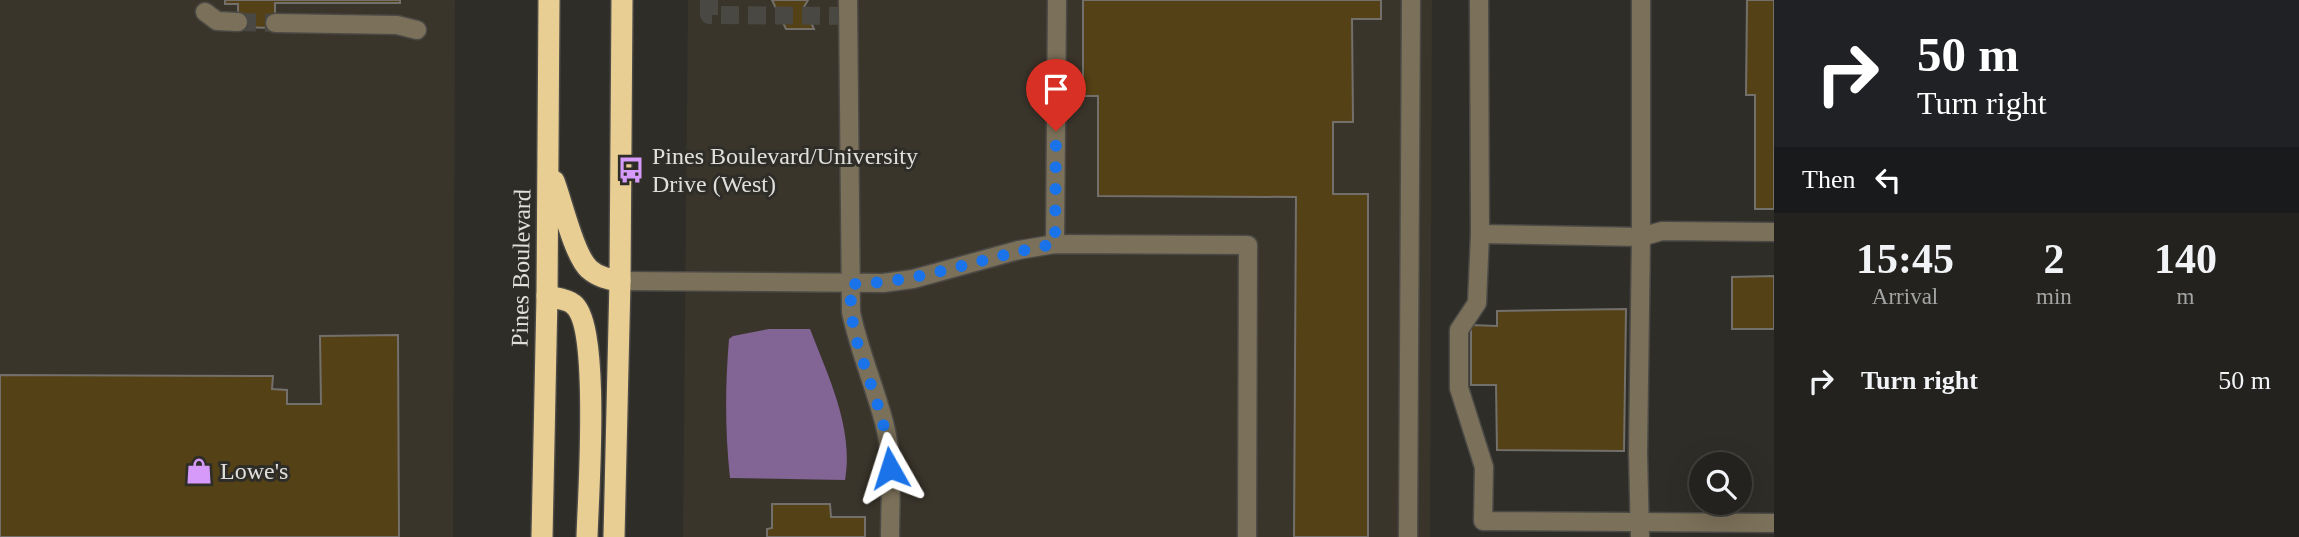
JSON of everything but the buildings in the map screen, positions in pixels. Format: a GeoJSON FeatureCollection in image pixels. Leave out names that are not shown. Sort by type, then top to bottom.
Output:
{"type":"FeatureCollection","features":[{"type":"Feature","properties":{"kind":"highway","name":"Pines Boulevard"},"geometry":{"type":"LineString","coordinates":[[542,537],[549,166],[549,0]]}},
{"type":"Feature","properties":{"kind":"highway"},"geometry":{"type":"LineString","coordinates":[[614,537],[620,281],[622,0]]}},
{"type":"Feature","properties":{"kind":"highway"},"geometry":{"type":"LineString","coordinates":[[549,166],[580,257],[591,271],[603,278],[620,281]]}},
{"type":"Feature","properties":{"kind":"highway"},"geometry":{"type":"LineString","coordinates":[[547,296],[573,304],[583,319],[591,369],[587,537]]}},
{"type":"Feature","properties":{"kind":"lane"},"geometry":{"type":"LineString","coordinates":[[848,0],[851,313],[856,337],[885,424],[890,453],[890,537]]}},
{"type":"Feature","properties":{"kind":"lane"},"geometry":{"type":"LineString","coordinates":[[1055,244],[1057,0]]}},
{"type":"Feature","properties":{"kind":"lane"},"geometry":{"type":"LineString","coordinates":[[1408,537],[1411,0]]}},
{"type":"Feature","properties":{"kind":"lane"},"geometry":{"type":"LineString","coordinates":[[1479,0],[1480,234],[1477,303],[1459,330],[1459,387],[1484,467],[1483,521],[1640,530],[1774,523]]}},
{"type":"Feature","properties":{"kind":"lane"},"geometry":{"type":"LineString","coordinates":[[1640,530],[1638,427],[1641,0]]}},
{"type":"Feature","properties":{"kind":"lane"},"geometry":{"type":"LineString","coordinates":[[205,12],[217,20],[238,22]]}},
{"type":"Feature","properties":{"kind":"lane"},"geometry":{"type":"LineString","coordinates":[[275,23],[397,25],[417,30]]}},
{"type":"Feature","properties":{"kind":"lane"},"geometry":{"type":"LineString","coordinates":[[1480,234],[1641,237],[1662,231],[1774,232]]}},
{"type":"Feature","properties":{"kind":"lane"},"geometry":{"type":"LineString","coordinates":[[620,281],[883,283],[913,279],[1019,250],[1055,244],[1248,245],[1247,537]]}},
{"type":"Feature","properties":{"kind":"shaded area"},"geometry":{"type":"Polygon","coordinates":[[[0,0],[455,0],[453,537],[0,537],[0,0]]]}},
{"type":"Feature","properties":{"kind":"shaded area"},"geometry":{"type":"Polygon","coordinates":[[[688,0],[1432,0],[1430,537],[683,537],[688,0]]]}},
{"type":"Feature","properties":{"kind":"shaded area"},"geometry":{"type":"Polygon","coordinates":[[[769,329],[810,329],[843,422],[847,461],[845,480],[730,478],[726,409],[729,339],[769,329]]]}},
{"type":"Feature","properties":{"kind":"tunnel"},"geometry":{"type":"LineString","coordinates":[[709,0],[709,15],[848,16]]}},
{"type":"Feature","properties":{"kind":"tunnel"},"geometry":{"type":"LineString","coordinates":[[238,22],[275,23]]}},
{"type":"Feature","properties":{"kind":"place","name":"Pines Boulevard/University Drive (West)"},"geometry":{"type":"Point","coordinates":[631,170]}},
{"type":"Feature","properties":{"kind":"place","name":"Lowe's"},"geometry":{"type":"Point","coordinates":[199,471]}},
{"type":"Feature","properties":{"kind":"route"},"geometry":{"type":"LineString","coordinates":[[890,468],[885,424],[856,337],[851,313],[850,284],[913,279],[1019,250],[1055,244],[1056,131]]}}]}
